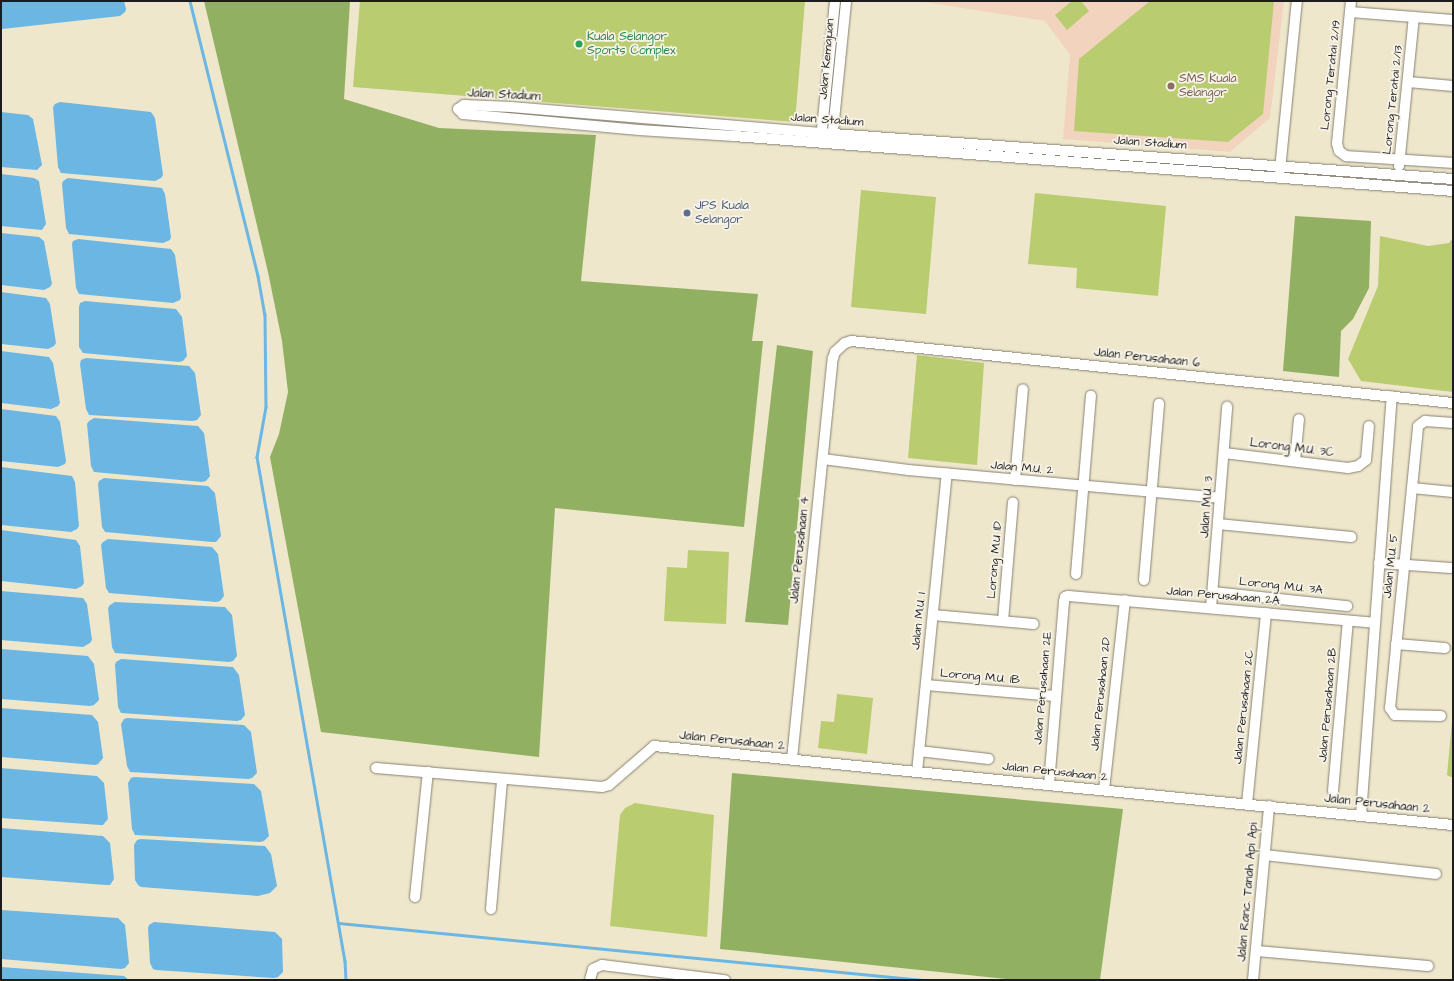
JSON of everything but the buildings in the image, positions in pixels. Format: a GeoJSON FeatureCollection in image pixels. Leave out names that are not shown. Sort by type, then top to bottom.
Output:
{"type":"FeatureCollection","features":[{"type":"Feature","properties":{"kind":"street","name":"Jalan Kemajuan"},"geometry":{"type":"LineString","coordinates":[[820,143],[835,1]]}},
{"type":"Feature","properties":{"kind":"street","name":"Jalan Kemajuan"},"geometry":{"type":"LineString","coordinates":[[833,138],[846,1]]}},
{"type":"Feature","properties":{"kind":"street"},"geometry":{"type":"LineString","coordinates":[[1280,178],[1297,1]]}},
{"type":"Feature","properties":{"kind":"street","name":"Lorong Teratai 2/19"},"geometry":{"type":"LineString","coordinates":[[1351,1],[1337,143],[1339,151],[1346,156],[1400,160]]}},
{"type":"Feature","properties":{"kind":"street"},"geometry":{"type":"LineString","coordinates":[[1350,12],[1453,20]]}},
{"type":"Feature","properties":{"kind":"street","name":"Lorong Teratai 2/13"},"geometry":{"type":"LineString","coordinates":[[1397,187],[1414,17]]}},
{"type":"Feature","properties":{"kind":"street"},"geometry":{"type":"LineString","coordinates":[[1408,82],[1453,86]]}},
{"type":"Feature","properties":{"kind":"street","name":"Jalan Stadium"},"geometry":{"type":"LineString","coordinates":[[1453,179],[1281,165],[833,138],[820,143],[632,130],[464,114],[458,109],[464,105],[511,107],[821,132],[833,138],[1280,178],[1453,191]]}},
{"type":"Feature","properties":{"kind":"street"},"geometry":{"type":"LineString","coordinates":[[1400,160],[1453,163]]}},
{"type":"Feature","properties":{"kind":"street","name":"Jalan Perusahaan 6"},"geometry":{"type":"LineString","coordinates":[[840,346],[850,341],[1453,403]]}},
{"type":"Feature","properties":{"kind":"street","name":"Jalan Perusahaan 4"},"geometry":{"type":"LineString","coordinates":[[792,759],[833,358],[835,352],[840,346]]}},
{"type":"Feature","properties":{"kind":"street"},"geometry":{"type":"LineString","coordinates":[[1015,480],[1023,389]]}},
{"type":"Feature","properties":{"kind":"street"},"geometry":{"type":"LineString","coordinates":[[1076,574],[1091,396]]}},
{"type":"Feature","properties":{"kind":"street"},"geometry":{"type":"LineString","coordinates":[[1361,815],[1392,396]]}},
{"type":"Feature","properties":{"kind":"street"},"geometry":{"type":"LineString","coordinates":[[1144,580],[1159,404]]}},
{"type":"Feature","properties":{"kind":"street","name":"Jalan M.U. 3"},"geometry":{"type":"LineString","coordinates":[[1211,608],[1227,407]]}},
{"type":"Feature","properties":{"kind":"street"},"geometry":{"type":"LineString","coordinates":[[1295,462],[1299,419]]}},
{"type":"Feature","properties":{"kind":"street","name":"Jalan M.U. 5"},"geometry":{"type":"LineString","coordinates":[[1441,716],[1394,715],[1390,708],[1418,426],[1420,422],[1425,421],[1453,423]]}},
{"type":"Feature","properties":{"kind":"street","name":"Lorong M.U. 3C"},"geometry":{"type":"LineString","coordinates":[[1224,454],[1348,468],[1358,466],[1366,460],[1369,426]]}},
{"type":"Feature","properties":{"kind":"street","name":"Jalan M.U. 2"},"geometry":{"type":"LineString","coordinates":[[823,459],[947,474],[1220,498]]}},
{"type":"Feature","properties":{"kind":"street","name":"Jalan M.U. 1"},"geometry":{"type":"LineString","coordinates":[[917,772],[947,474]]}},
{"type":"Feature","properties":{"kind":"street"},"geometry":{"type":"LineString","coordinates":[[1412,488],[1453,492]]}},
{"type":"Feature","properties":{"kind":"street","name":"Lorong M.U 1D"},"geometry":{"type":"LineString","coordinates":[[1003,621],[1013,502]]}},
{"type":"Feature","properties":{"kind":"street"},"geometry":{"type":"LineString","coordinates":[[1218,524],[1351,537]]}},
{"type":"Feature","properties":{"kind":"street"},"geometry":{"type":"LineString","coordinates":[[1379,563],[1451,568]]}},
{"type":"Feature","properties":{"kind":"street","name":"Lorong M.U. 3A"},"geometry":{"type":"LineString","coordinates":[[1213,592],[1347,606]]}},
{"type":"Feature","properties":{"kind":"street","name":"Jalan Perusahaan 2A"},"geometry":{"type":"LineString","coordinates":[[1068,596],[1375,623]]}},
{"type":"Feature","properties":{"kind":"street","name":"Jalan Perusahaan 2E"},"geometry":{"type":"LineString","coordinates":[[1048,784],[1064,602],[1065,597],[1068,596]]}},
{"type":"Feature","properties":{"kind":"street","name":"Jalan Perusahaan 2D"},"geometry":{"type":"LineString","coordinates":[[1104,790],[1125,600]]}},
{"type":"Feature","properties":{"kind":"street","name":"Jalan Perusahaan 2C"},"geometry":{"type":"LineString","coordinates":[[1247,804],[1266,613]]}},
{"type":"Feature","properties":{"kind":"street"},"geometry":{"type":"LineString","coordinates":[[933,615],[1034,624]]}},
{"type":"Feature","properties":{"kind":"street","name":"Jalan Perusahaan 2B"},"geometry":{"type":"LineString","coordinates":[[1333,791],[1348,621]]}},
{"type":"Feature","properties":{"kind":"street"},"geometry":{"type":"LineString","coordinates":[[1396,644],[1445,648]]}},
{"type":"Feature","properties":{"kind":"street","name":"Lorong M.U. 1B"},"geometry":{"type":"LineString","coordinates":[[926,685],[1055,696]]}},
{"type":"Feature","properties":{"kind":"street","name":"Jalan Perusahaan 2"},"geometry":{"type":"LineString","coordinates":[[502,780],[602,787],[609,785],[654,746],[1453,824]]}},
{"type":"Feature","properties":{"kind":"street"},"geometry":{"type":"LineString","coordinates":[[919,751],[990,759]]}},
{"type":"Feature","properties":{"kind":"street"},"geometry":{"type":"LineString","coordinates":[[376,768],[502,780],[491,909]]}},
{"type":"Feature","properties":{"kind":"street"},"geometry":{"type":"LineString","coordinates":[[415,897],[428,772]]}},
{"type":"Feature","properties":{"kind":"street","name":"Jalan Ranc. Tanah Api Api"},"geometry":{"type":"LineString","coordinates":[[1253,980],[1269,806]]}},
{"type":"Feature","properties":{"kind":"street"},"geometry":{"type":"LineString","coordinates":[[1265,855],[1436,874]]}},
{"type":"Feature","properties":{"kind":"street"},"geometry":{"type":"LineString","coordinates":[[1256,951],[1428,966]]}},
{"type":"Feature","properties":{"kind":"street"},"geometry":{"type":"LineString","coordinates":[[590,980],[593,969],[598,966],[725,980]]}},
{"type":"Feature","properties":{"kind":"shaded area","name":"SMS Kuala Selangor"},"geometry":{"type":"Polygon","coordinates":[[[918,1],[1284,1],[1270,118],[1230,152],[1063,139],[1070,55],[1045,21],[918,1]]]}},
{"type":"Feature","properties":{"kind":"green space"},"geometry":{"type":"Polygon","coordinates":[[[204,1],[350,1],[344,99],[439,128],[596,135],[581,281],[758,294],[752,341],[763,341],[744,527],[555,508],[539,757],[321,732],[270,457],[279,434],[288,392],[282,341],[268,272],[204,1]]]}},
{"type":"Feature","properties":{"kind":"green space","name":"Kuala Selangor Sports Complex"},"geometry":{"type":"Polygon","coordinates":[[[360,1],[805,1],[795,122],[353,87],[360,1]]]}},
{"type":"Feature","properties":{"kind":"green space"},"geometry":{"type":"Polygon","coordinates":[[[1072,1],[1081,1],[1089,11],[1067,30],[1055,15],[1072,1]]]}},
{"type":"Feature","properties":{"kind":"green space","name":"SMS Kuala Selangor"},"geometry":{"type":"Polygon","coordinates":[[[1150,1],[1274,1],[1263,114],[1228,142],[1074,131],[1079,59],[1150,1]]]}},
{"type":"Feature","properties":{"kind":"green space"},"geometry":{"type":"Polygon","coordinates":[[[861,190],[936,197],[926,314],[851,307],[861,190]]]}},
{"type":"Feature","properties":{"kind":"green space"},"geometry":{"type":"Polygon","coordinates":[[[1035,193],[1166,206],[1158,296],[1076,288],[1077,268],[1028,264],[1035,193]]]}},
{"type":"Feature","properties":{"kind":"green space"},"geometry":{"type":"Polygon","coordinates":[[[1295,216],[1371,221],[1369,288],[1353,319],[1341,331],[1339,377],[1283,371],[1295,216]]]}},
{"type":"Feature","properties":{"kind":"green space"},"geometry":{"type":"Polygon","coordinates":[[[1380,236],[1428,246],[1449,243],[1453,238],[1453,392],[1361,381],[1348,359],[1378,286],[1380,236]]]}},
{"type":"Feature","properties":{"kind":"green space"},"geometry":{"type":"Polygon","coordinates":[[[777,345],[813,351],[788,625],[745,622],[777,345]]]}},
{"type":"Feature","properties":{"kind":"green space"},"geometry":{"type":"Polygon","coordinates":[[[917,355],[984,363],[977,465],[908,458],[917,355]]]}},
{"type":"Feature","properties":{"kind":"green space"},"geometry":{"type":"Polygon","coordinates":[[[688,550],[729,552],[726,624],[664,621],[667,567],[687,568],[688,550]]]}},
{"type":"Feature","properties":{"kind":"green space"},"geometry":{"type":"Polygon","coordinates":[[[837,694],[873,698],[867,754],[818,748],[821,721],[834,722],[837,694]]]}},
{"type":"Feature","properties":{"kind":"green space"},"geometry":{"type":"Polygon","coordinates":[[[1453,711],[1453,778],[1447,775],[1453,711]]]}},
{"type":"Feature","properties":{"kind":"green space"},"geometry":{"type":"Polygon","coordinates":[[[732,773],[1123,809],[1100,980],[1016,980],[720,949],[732,773]]]}},
{"type":"Feature","properties":{"kind":"green space"},"geometry":{"type":"Polygon","coordinates":[[[635,803],[714,815],[707,937],[610,926],[620,815],[625,808],[635,803]]]}},
{"type":"Feature","properties":{"kind":"water"},"geometry":{"type":"Polygon","coordinates":[[[1,1],[124,1],[126,9],[120,16],[2,29],[1,1]]]}},
{"type":"Feature","properties":{"kind":"water"},"geometry":{"type":"Polygon","coordinates":[[[60,102],[151,112],[155,118],[163,175],[161,178],[155,181],[61,173],[58,167],[53,107],[55,104],[60,102]]]}},
{"type":"Feature","properties":{"kind":"water"},"geometry":{"type":"Polygon","coordinates":[[[1,112],[28,115],[33,119],[42,165],[37,170],[1,167],[1,112]]]}},
{"type":"Feature","properties":{"kind":"water"},"geometry":{"type":"Polygon","coordinates":[[[1,174],[34,178],[39,181],[46,224],[42,230],[1,226],[1,174]]]}},
{"type":"Feature","properties":{"kind":"water"},"geometry":{"type":"Polygon","coordinates":[[[68,178],[162,188],[165,194],[171,237],[170,240],[163,243],[69,234],[66,228],[62,184],[63,181],[68,178]]]}},
{"type":"Feature","properties":{"kind":"water"},"geometry":{"type":"Polygon","coordinates":[[[1,233],[39,237],[44,241],[52,284],[50,287],[44,290],[1,285],[1,233]]]}},
{"type":"Feature","properties":{"kind":"water"},"geometry":{"type":"Polygon","coordinates":[[[78,239],[171,249],[175,255],[181,297],[180,300],[173,303],[79,294],[76,288],[72,244],[73,241],[78,239]]]}},
{"type":"Feature","properties":{"kind":"water"},"geometry":{"type":"Polygon","coordinates":[[[1,292],[46,298],[50,304],[56,343],[54,346],[48,349],[1,344],[1,292]]]}},
{"type":"Feature","properties":{"kind":"water"},"geometry":{"type":"Polygon","coordinates":[[[85,301],[176,309],[182,317],[187,356],[183,361],[179,362],[83,353],[79,347],[79,307],[80,303],[85,301]]]}},
{"type":"Feature","properties":{"kind":"water"},"geometry":{"type":"Polygon","coordinates":[[[1,351],[49,357],[53,363],[60,403],[58,406],[51,409],[1,403],[1,351]]]}},
{"type":"Feature","properties":{"kind":"water"},"geometry":{"type":"Polygon","coordinates":[[[86,358],[189,366],[195,373],[201,415],[197,420],[193,421],[89,415],[86,409],[80,364],[81,360],[86,358]]]}},
{"type":"Feature","properties":{"kind":"water"},"geometry":{"type":"Polygon","coordinates":[[[1,409],[56,416],[60,422],[66,461],[65,464],[58,467],[1,461],[1,409]]]}},
{"type":"Feature","properties":{"kind":"water"},"geometry":{"type":"Polygon","coordinates":[[[94,418],[198,426],[204,433],[210,476],[206,481],[202,482],[94,472],[91,466],[87,424],[94,418]]]}},
{"type":"Feature","properties":{"kind":"water"},"geometry":{"type":"Polygon","coordinates":[[[1,467],[72,476],[75,482],[79,526],[77,529],[71,532],[1,525],[1,467]]]}},
{"type":"Feature","properties":{"kind":"water"},"geometry":{"type":"Polygon","coordinates":[[[104,478],[208,486],[215,493],[221,536],[216,542],[212,542],[105,532],[102,527],[98,484],[99,481],[104,478]]]}},
{"type":"Feature","properties":{"kind":"water"},"geometry":{"type":"Polygon","coordinates":[[[1,530],[76,540],[80,546],[84,583],[76,589],[1,581],[1,530]]]}},
{"type":"Feature","properties":{"kind":"water"},"geometry":{"type":"Polygon","coordinates":[[[108,539],[212,547],[218,554],[224,596],[220,601],[216,602],[109,593],[106,588],[101,545],[108,539]]]}},
{"type":"Feature","properties":{"kind":"water"},"geometry":{"type":"Polygon","coordinates":[[[1,591],[83,598],[87,604],[92,640],[83,647],[1,640],[1,591]]]}},
{"type":"Feature","properties":{"kind":"water"},"geometry":{"type":"Polygon","coordinates":[[[115,602],[225,607],[232,615],[237,656],[233,661],[229,662],[115,653],[112,647],[108,608],[115,602]]]}},
{"type":"Feature","properties":{"kind":"water"},"geometry":{"type":"Polygon","coordinates":[[[1,649],[88,656],[94,664],[99,700],[94,705],[90,706],[1,699],[1,649]]]}},
{"type":"Feature","properties":{"kind":"water"},"geometry":{"type":"Polygon","coordinates":[[[121,659],[233,667],[239,675],[245,715],[241,720],[237,721],[121,713],[118,707],[115,665],[116,662],[121,659]]]}},
{"type":"Feature","properties":{"kind":"water"},"geometry":{"type":"Polygon","coordinates":[[[1,708],[92,715],[98,722],[103,758],[98,764],[95,765],[1,757],[1,708]]]}},
{"type":"Feature","properties":{"kind":"water"},"geometry":{"type":"Polygon","coordinates":[[[124,719],[244,725],[251,732],[257,773],[252,778],[248,779],[130,772],[127,766],[121,724],[124,719]]]}},
{"type":"Feature","properties":{"kind":"water"},"geometry":{"type":"Polygon","coordinates":[[[1,768],[97,776],[104,783],[108,819],[103,825],[100,825],[1,818],[1,768]]]}},
{"type":"Feature","properties":{"kind":"water"},"geometry":{"type":"Polygon","coordinates":[[[131,778],[254,784],[261,791],[269,836],[264,841],[260,842],[135,835],[132,829],[128,783],[131,778]]]}},
{"type":"Feature","properties":{"kind":"water"},"geometry":{"type":"Polygon","coordinates":[[[1,828],[103,836],[110,843],[114,879],[110,885],[106,885],[1,877],[1,828]]]}},
{"type":"Feature","properties":{"kind":"water"},"geometry":{"type":"Polygon","coordinates":[[[137,840],[265,846],[271,854],[277,886],[270,893],[258,896],[141,887],[135,880],[134,845],[137,840]]]}},
{"type":"Feature","properties":{"kind":"water"},"geometry":{"type":"Polygon","coordinates":[[[1,910],[118,918],[125,925],[129,963],[125,968],[121,969],[1,959],[1,910]]]}},
{"type":"Feature","properties":{"kind":"water"},"geometry":{"type":"Polygon","coordinates":[[[154,922],[275,932],[282,939],[283,972],[278,977],[274,978],[153,969],[150,963],[148,928],[149,925],[154,922]]]}},
{"type":"Feature","properties":{"kind":"water"},"geometry":{"type":"Polygon","coordinates":[[[1,967],[124,976],[129,980],[1,980],[1,967]]]}},
{"type":"Feature","properties":{"kind":"waterway"},"geometry":{"type":"LineString","coordinates":[[190,1],[258,276],[265,314],[266,407],[257,457],[345,961],[346,980]]}},
{"type":"Feature","properties":{"kind":"waterway"},"geometry":{"type":"LineString","coordinates":[[339,923],[922,980]]}},
{"type":"Feature","properties":{"kind":"place","name":"Kuala Selangor Sports Complex"},"geometry":{"type":"Point","coordinates":[579,44]}},
{"type":"Feature","properties":{"kind":"place","name":"SMS Kuala Selangor"},"geometry":{"type":"Point","coordinates":[1171,86]}},
{"type":"Feature","properties":{"kind":"place","name":"JPS Kuala Selangor"},"geometry":{"type":"Point","coordinates":[687,213]}}]}
